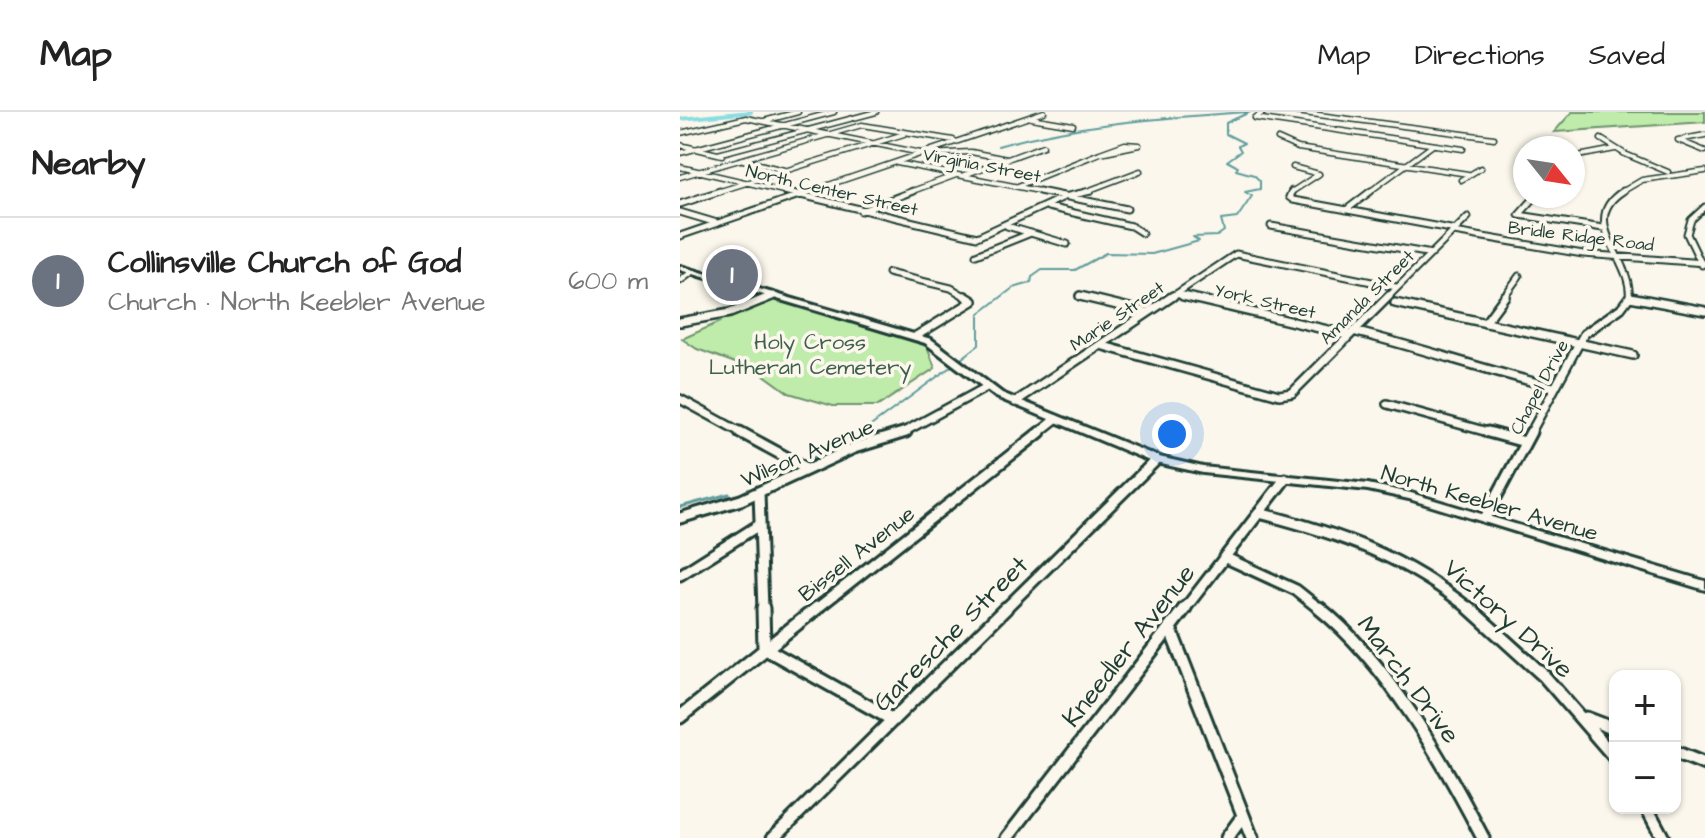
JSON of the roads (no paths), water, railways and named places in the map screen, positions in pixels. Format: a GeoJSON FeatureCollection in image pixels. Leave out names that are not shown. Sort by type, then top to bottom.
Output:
{"type":"FeatureCollection","features":[{"type":"Feature","properties":{"kind":"street"},"geometry":{"type":"LineString","coordinates":[[762,121],[798,112]]}},
{"type":"Feature","properties":{"kind":"street"},"geometry":{"type":"LineString","coordinates":[[805,112],[843,119]]}},
{"type":"Feature","properties":{"kind":"street"},"geometry":{"type":"LineString","coordinates":[[680,153],[834,112]]}},
{"type":"Feature","properties":{"kind":"street"},"geometry":{"type":"LineString","coordinates":[[718,154],[876,112]]}},
{"type":"Feature","properties":{"kind":"street"},"geometry":{"type":"LineString","coordinates":[[1023,112],[1037,114]]}},
{"type":"Feature","properties":{"kind":"street"},"geometry":{"type":"LineString","coordinates":[[680,236],[1044,112]]}},
{"type":"Feature","properties":{"kind":"street"},"geometry":{"type":"LineString","coordinates":[[1264,112],[1255,117],[1463,149]]}},
{"type":"Feature","properties":{"kind":"street"},"geometry":{"type":"LineString","coordinates":[[1296,112],[1494,138]]}},
{"type":"Feature","properties":{"kind":"street"},"geometry":{"type":"LineString","coordinates":[[680,133],[740,118],[921,153],[971,152],[1007,159]]}},
{"type":"Feature","properties":{"kind":"street"},"geometry":{"type":"LineString","coordinates":[[1027,118],[1073,125]]}},
{"type":"Feature","properties":{"kind":"street"},"geometry":{"type":"LineString","coordinates":[[680,177],[864,125],[958,141]]}},
{"type":"Feature","properties":{"kind":"street"},"geometry":{"type":"LineString","coordinates":[[680,204],[909,133]]}},
{"type":"Feature","properties":{"kind":"street"},"geometry":{"type":"LineString","coordinates":[[1705,135],[1678,139],[1705,151]]}},
{"type":"Feature","properties":{"kind":"street"},"geometry":{"type":"LineString","coordinates":[[1278,139],[1296,148],[1468,174]]}},
{"type":"Feature","properties":{"kind":"street"},"geometry":{"type":"LineString","coordinates":[[1601,139],[1672,174]]}},
{"type":"Feature","properties":{"kind":"street"},"geometry":{"type":"LineString","coordinates":[[1017,186],[1100,153],[1129,142],[1139,145],[1100,153]]}},
{"type":"Feature","properties":{"kind":"street"},"geometry":{"type":"LineString","coordinates":[[680,145],[787,170]]}},
{"type":"Feature","properties":{"kind":"street"},"geometry":{"type":"LineString","coordinates":[[1346,210],[1433,145]]}},
{"type":"Feature","properties":{"kind":"street"},"geometry":{"type":"LineString","coordinates":[[860,211],[1043,146]]}},
{"type":"Feature","properties":{"kind":"street"},"geometry":{"type":"LineString","coordinates":[[1585,155],[1616,149]]}},
{"type":"Feature","properties":{"kind":"street","name":"Virginia Street"},"geometry":{"type":"LineString","coordinates":[[894,162],[1127,209]]}},
{"type":"Feature","properties":{"kind":"street","name":"North Center Street"},"geometry":{"type":"LineString","coordinates":[[680,167],[977,237],[1006,225]]}},
{"type":"Feature","properties":{"kind":"street","name":"Bridle Ridge Road"},"geometry":{"type":"LineString","coordinates":[[1293,167],[1319,174],[1289,197],[1455,231],[1618,258],[1704,265]]}},
{"type":"Feature","properties":{"kind":"street"},"geometry":{"type":"LineString","coordinates":[[1461,180],[1481,168]]}},
{"type":"Feature","properties":{"kind":"street"},"geometry":{"type":"LineString","coordinates":[[1006,225],[1064,197],[1090,192],[1140,171]]}},
{"type":"Feature","properties":{"kind":"street"},"geometry":{"type":"LineString","coordinates":[[1705,171],[1642,180],[1623,189],[1607,212],[1603,228],[1630,279],[1630,297],[1705,311]]}},
{"type":"Feature","properties":{"kind":"street"},"geometry":{"type":"LineString","coordinates":[[1047,207],[1131,226],[1142,233]]}},
{"type":"Feature","properties":{"kind":"street"},"geometry":{"type":"LineString","coordinates":[[1704,265],[1687,244],[1686,228],[1693,215],[1705,207]]}},
{"type":"Feature","properties":{"kind":"street"},"geometry":{"type":"LineString","coordinates":[[1525,208],[1519,215],[1603,228]]}},
{"type":"Feature","properties":{"kind":"street"},"geometry":{"type":"LineString","coordinates":[[680,212],[717,223]]}},
{"type":"Feature","properties":{"kind":"street","name":"Amanda Street"},"geometry":{"type":"LineString","coordinates":[[1100,345],[1285,395],[1294,391],[1468,217]]}},
{"type":"Feature","properties":{"kind":"street"},"geometry":{"type":"LineString","coordinates":[[1006,225],[1067,244]]}},
{"type":"Feature","properties":{"kind":"street"},"geometry":{"type":"LineString","coordinates":[[1271,226],[1432,254]]}},
{"type":"Feature","properties":{"kind":"street"},"geometry":{"type":"LineString","coordinates":[[976,255],[1031,232]]}},
{"type":"Feature","properties":{"kind":"street","name":"Marie Street"},"geometry":{"type":"LineString","coordinates":[[1015,402],[1236,254],[1396,287]]}},
{"type":"Feature","properties":{"kind":"street","name":"North Keebler Avenue"},"geometry":{"type":"LineString","coordinates":[[680,268],[916,336],[947,352],[985,388],[1156,460],[1203,470],[1390,491],[1705,586]]}},
{"type":"Feature","properties":{"kind":"street"},"geometry":{"type":"LineString","coordinates":[[680,281],[692,272]]}},
{"type":"Feature","properties":{"kind":"street"},"geometry":{"type":"LineString","coordinates":[[888,273],[951,288],[973,301],[916,336]]}},
{"type":"Feature","properties":{"kind":"street"},"geometry":{"type":"LineString","coordinates":[[1485,323],[1519,276]]}},
{"type":"Feature","properties":{"kind":"street","name":"York Street"},"geometry":{"type":"LineString","coordinates":[[1175,294],[1425,349],[1460,364],[1553,387]]}},
{"type":"Feature","properties":{"kind":"street"},"geometry":{"type":"LineString","coordinates":[[680,322],[730,313],[774,295]]}},
{"type":"Feature","properties":{"kind":"street"},"geometry":{"type":"LineString","coordinates":[[1080,296],[1146,312]]}},
{"type":"Feature","properties":{"kind":"street","name":"Chapel Drive"},"geometry":{"type":"LineString","coordinates":[[1485,518],[1578,343],[1590,328],[1621,308],[1630,297]]}},
{"type":"Feature","properties":{"kind":"street"},"geometry":{"type":"LineString","coordinates":[[1395,303],[1633,355]]}},
{"type":"Feature","properties":{"kind":"street","name":"Wilson Avenue"},"geometry":{"type":"LineString","coordinates":[[680,518],[759,492],[854,448],[925,425],[985,388]]}},
{"type":"Feature","properties":{"kind":"street"},"geometry":{"type":"LineString","coordinates":[[680,399],[808,469]]}},
{"type":"Feature","properties":{"kind":"street"},"geometry":{"type":"LineString","coordinates":[[1387,404],[1525,442]]}},
{"type":"Feature","properties":{"kind":"street","name":"Bissell Avenue"},"geometry":{"type":"LineString","coordinates":[[680,717],[1056,419]]}},
{"type":"Feature","properties":{"kind":"street","name":"Garesche Street"},"geometry":{"type":"LineString","coordinates":[[773,838],[1156,460]]}},
{"type":"Feature","properties":{"kind":"street","name":"Kneedler Avenue"},"geometry":{"type":"LineString","coordinates":[[1007,838],[1285,479]]}},
{"type":"Feature","properties":{"kind":"street"},"geometry":{"type":"LineString","coordinates":[[759,492],[761,643],[765,649],[893,720]]}},
{"type":"Feature","properties":{"kind":"street","name":"Victory Drive"},"geometry":{"type":"LineString","coordinates":[[1259,513],[1350,538],[1416,569],[1470,608],[1583,717],[1609,750]]}},
{"type":"Feature","properties":{"kind":"street"},"geometry":{"type":"LineString","coordinates":[[680,575],[759,525]]}},
{"type":"Feature","properties":{"kind":"street","name":"March Drive"},"geometry":{"type":"LineString","coordinates":[[1224,557],[1296,590],[1350,633],[1454,777],[1483,838]]}},
{"type":"Feature","properties":{"kind":"street"},"geometry":{"type":"LineString","coordinates":[[1170,628],[1252,838]]}},
{"type":"Feature","properties":{"kind":"street"},"geometry":{"type":"LineString","coordinates":[[1583,717],[1609,727]]}},
{"type":"Feature","properties":{"kind":"street"},"geometry":{"type":"LineString","coordinates":[[1681,754],[1705,764]]}},
{"type":"Feature","properties":{"kind":"street"},"geometry":{"type":"LineString","coordinates":[[1650,814],[1663,838]]}},
{"type":"Feature","properties":{"kind":"street"},"geometry":{"type":"LineString","coordinates":[[1227,838],[1243,816]]}},
{"type":"Feature","properties":{"kind":"waterway"},"geometry":{"type":"LineString","coordinates":[[680,119],[751,112]]}},
{"type":"Feature","properties":{"kind":"waterway"},"geometry":{"type":"LineString","coordinates":[[998,146],[1090,127],[1246,112]]}},
{"type":"Feature","properties":{"kind":"waterway"},"geometry":{"type":"LineString","coordinates":[[961,359],[979,345],[979,314],[1013,288],[1031,283],[1032,277],[1042,270],[1075,270],[1106,253],[1152,254],[1199,241],[1193,237],[1217,236],[1224,231],[1221,220],[1237,218],[1252,196],[1245,192],[1260,189],[1260,181],[1254,175],[1236,170],[1238,167],[1227,161],[1241,151],[1238,146],[1244,143],[1226,134],[1226,123],[1250,112]]}},
{"type":"Feature","properties":{"kind":"waterway"},"geometry":{"type":"LineString","coordinates":[[862,433],[953,365]]}},
{"type":"Feature","properties":{"kind":"waterway"},"geometry":{"type":"LineString","coordinates":[[811,459],[862,433]]}},
{"type":"Feature","properties":{"kind":"waterway"},"geometry":{"type":"LineString","coordinates":[[680,507],[729,494]]}},
{"type":"Feature","properties":{"kind":"place","name":"Collinsville Church of God"},"geometry":{"type":"Point","coordinates":[732,275]}},
{"type":"Feature","properties":{"kind":"park label","name":"Holy Cross Lutheran Cemetery"},"geometry":{"type":"Point","coordinates":[810,354]}}]}
